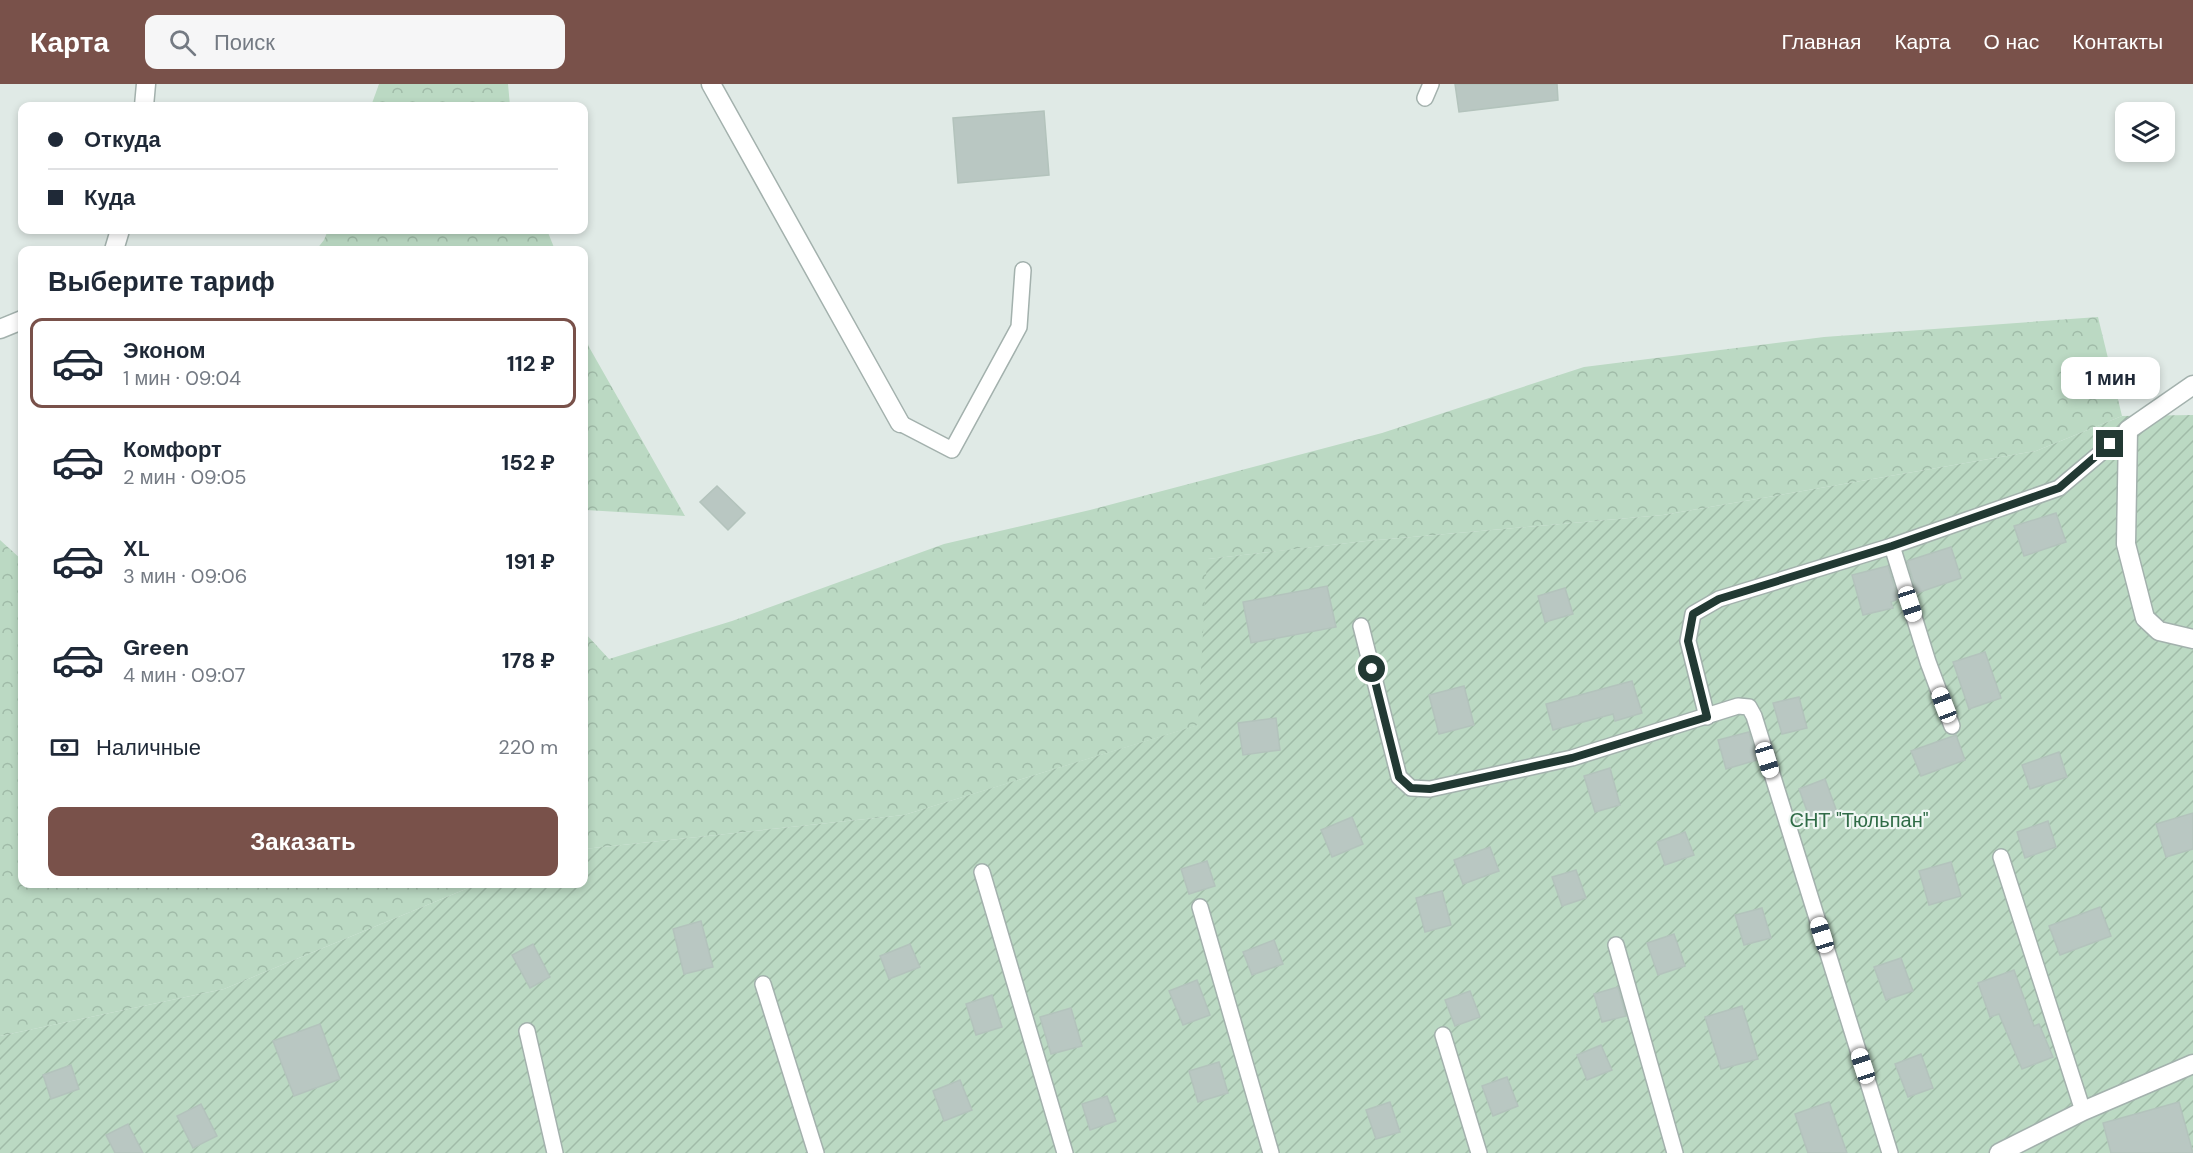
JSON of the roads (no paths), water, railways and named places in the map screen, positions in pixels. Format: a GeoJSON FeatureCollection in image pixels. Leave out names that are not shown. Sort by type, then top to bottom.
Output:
{"type":"FeatureCollection","features":[{"type":"Feature","properties":{"kind":"street"},"geometry":{"type":"LineString","coordinates":[[144,102],[146,84]]}},
{"type":"Feature","properties":{"kind":"street"},"geometry":{"type":"LineString","coordinates":[[711,84],[900,423]]}},
{"type":"Feature","properties":{"kind":"street"},"geometry":{"type":"LineString","coordinates":[[0,329],[18,322]]}},
{"type":"Feature","properties":{"kind":"street"},"geometry":{"type":"LineString","coordinates":[[2193,385],[2128,430],[2126,544],[2145,618],[2158,631],[2193,639]]}},
{"type":"Feature","properties":{"kind":"street"},"geometry":{"type":"LineString","coordinates":[[1999,1153],[2083,1111],[2193,1064]]}},
{"type":"Feature","properties":{"kind":"lane"},"geometry":{"type":"LineString","coordinates":[[900,423],[952,450],[1019,327],[1023,270]]}},
{"type":"Feature","properties":{"kind":"lane"},"geometry":{"type":"LineString","coordinates":[[1707,717],[1688,641],[1693,614],[1719,599],[1892,546],[2059,488],[2128,430]]}},
{"type":"Feature","properties":{"kind":"lane"},"geometry":{"type":"LineString","coordinates":[[1892,546],[1928,662],[1952,726]]}},
{"type":"Feature","properties":{"kind":"lane"},"geometry":{"type":"LineString","coordinates":[[1361,626],[1399,777],[1411,788],[1430,789],[1572,758],[1738,706],[1749,707],[1754,716],[1890,1153]]}},
{"type":"Feature","properties":{"kind":"lane"},"geometry":{"type":"LineString","coordinates":[[2001,857],[2083,1111]]}},
{"type":"Feature","properties":{"kind":"lane"},"geometry":{"type":"LineString","coordinates":[[982,872],[1065,1153]]}},
{"type":"Feature","properties":{"kind":"lane"},"geometry":{"type":"LineString","coordinates":[[1200,907],[1271,1153]]}},
{"type":"Feature","properties":{"kind":"lane"},"geometry":{"type":"LineString","coordinates":[[1616,945],[1675,1153]]}},
{"type":"Feature","properties":{"kind":"lane"},"geometry":{"type":"LineString","coordinates":[[763,984],[816,1153]]}},
{"type":"Feature","properties":{"kind":"lane"},"geometry":{"type":"LineString","coordinates":[[527,1031],[555,1153]]}},
{"type":"Feature","properties":{"kind":"lane"},"geometry":{"type":"LineString","coordinates":[[1443,1035],[1479,1153]]}},
{"type":"Feature","properties":{"kind":"park label","name":"СНТ \"Тюльпан\""},"geometry":{"type":"Point","coordinates":[1859,820]}}]}
